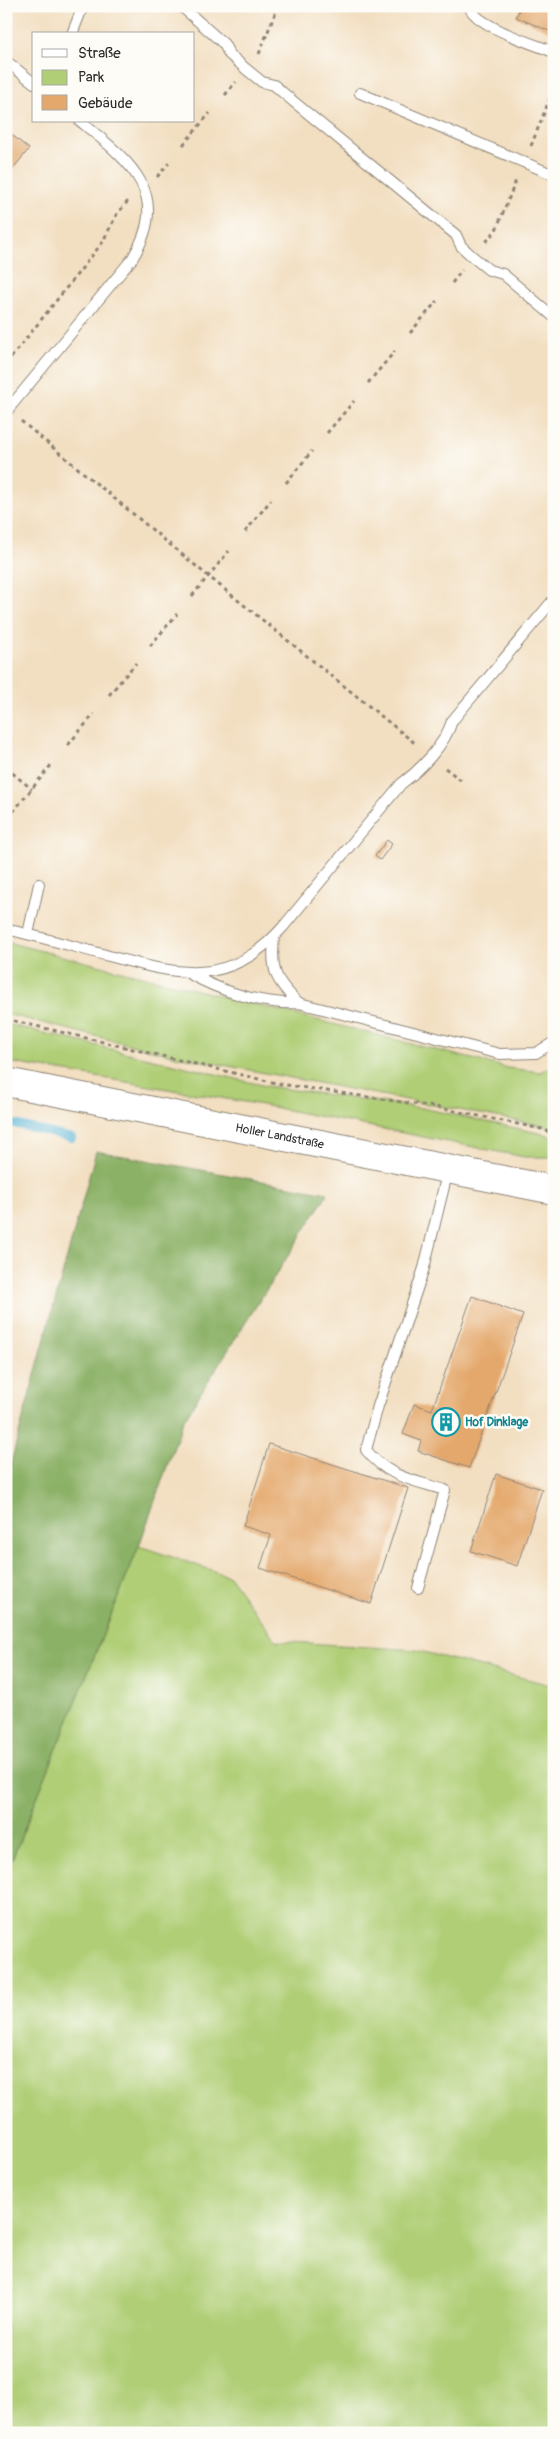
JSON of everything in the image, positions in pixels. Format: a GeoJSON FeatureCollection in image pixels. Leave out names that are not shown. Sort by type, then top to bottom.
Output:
{"type":"FeatureCollection","features":[{"type":"Feature","properties":{"kind":"main road","name":"Holler Landstraße"},"geometry":{"type":"LineString","coordinates":[[6,1082],[554,1190]]}},
{"type":"Feature","properties":{"kind":"lane"},"geometry":{"type":"LineString","coordinates":[[73,32],[83,6]]}},
{"type":"Feature","properties":{"kind":"lane"},"geometry":{"type":"LineString","coordinates":[[180,6],[224,44],[229,54],[246,69],[262,82],[274,85],[456,235],[461,246],[473,257],[489,270],[503,274],[554,317]]}},
{"type":"Feature","properties":{"kind":"lane"},"geometry":{"type":"LineString","coordinates":[[469,6],[471,12],[481,21],[554,52]]}},
{"type":"Feature","properties":{"kind":"lane"},"geometry":{"type":"LineString","coordinates":[[6,61],[32,81]]}},
{"type":"Feature","properties":{"kind":"lane"},"geometry":{"type":"LineString","coordinates":[[360,93],[554,175]]}},
{"type":"Feature","properties":{"kind":"lane"},"geometry":{"type":"LineString","coordinates":[[11,414],[132,260],[146,231],[148,205],[144,187],[136,172],[123,157],[81,122]]}},
{"type":"Feature","properties":{"kind":"lane"},"geometry":{"type":"LineString","coordinates":[[6,929],[161,970],[188,974],[218,969],[240,961],[274,937],[401,784],[413,775],[430,755],[449,732],[452,721],[554,599]]}},
{"type":"Feature","properties":{"kind":"lane"},"geometry":{"type":"LineString","coordinates":[[28,934],[39,884]]}},
{"type":"Feature","properties":{"kind":"lane"},"geometry":{"type":"LineString","coordinates":[[274,937],[272,966],[276,978],[298,1003]]}},
{"type":"Feature","properties":{"kind":"lane"},"geometry":{"type":"LineString","coordinates":[[188,974],[211,986],[281,1004],[298,1003],[500,1054],[536,1053],[554,1042]]}},
{"type":"Feature","properties":{"kind":"lane"},"geometry":{"type":"LineString","coordinates":[[418,1588],[445,1490],[389,1472],[376,1462],[366,1450],[378,1406],[424,1268],[448,1169]]}},
{"type":"Feature","properties":{"kind":"path"},"geometry":{"type":"LineString","coordinates":[[258,54],[278,6]]}},
{"type":"Feature","properties":{"kind":"path"},"geometry":{"type":"LineString","coordinates":[[529,151],[554,88]]}},
{"type":"Feature","properties":{"kind":"path"},"geometry":{"type":"LineString","coordinates":[[183,145],[210,113]]}},
{"type":"Feature","properties":{"kind":"path"},"geometry":{"type":"LineString","coordinates":[[155,179],[169,163]]}},
{"type":"Feature","properties":{"kind":"path"},"geometry":{"type":"LineString","coordinates":[[486,242],[496,230],[520,173]]}},
{"type":"Feature","properties":{"kind":"path"},"geometry":{"type":"LineString","coordinates":[[6,364],[102,243],[117,214],[132,196]]}},
{"type":"Feature","properties":{"kind":"path"},"geometry":{"type":"LineString","coordinates":[[410,333],[437,301]]}},
{"type":"Feature","properties":{"kind":"path"},"geometry":{"type":"LineString","coordinates":[[368,383],[395,351]]}},
{"type":"Feature","properties":{"kind":"path"},"geometry":{"type":"LineString","coordinates":[[327,433],[354,401]]}},
{"type":"Feature","properties":{"kind":"path"},"geometry":{"type":"LineString","coordinates":[[11,414],[462,782]]}},
{"type":"Feature","properties":{"kind":"path"},"geometry":{"type":"LineString","coordinates":[[286,483],[312,451]]}},
{"type":"Feature","properties":{"kind":"path"},"geometry":{"type":"LineString","coordinates":[[244,532],[271,500]]}},
{"type":"Feature","properties":{"kind":"path"},"geometry":{"type":"LineString","coordinates":[[192,596],[229,550]]}},
{"type":"Feature","properties":{"kind":"path"},"geometry":{"type":"LineString","coordinates":[[150,646],[177,614]]}},
{"type":"Feature","properties":{"kind":"path"},"geometry":{"type":"LineString","coordinates":[[109,695],[136,663]]}},
{"type":"Feature","properties":{"kind":"path"},"geometry":{"type":"LineString","coordinates":[[68,745],[94,714]]}},
{"type":"Feature","properties":{"kind":"path"},"geometry":{"type":"LineString","coordinates":[[8,818],[52,764]]}},
{"type":"Feature","properties":{"kind":"path"},"geometry":{"type":"LineString","coordinates":[[6,768],[32,789]]}},
{"type":"Feature","properties":{"kind":"path"},"geometry":{"type":"LineString","coordinates":[[6,1020],[280,1084],[435,1107],[542,1129],[554,1134]]}},
{"type":"Feature","properties":{"kind":"green space"},"geometry":{"type":"Polygon","coordinates":[[[6,942],[508,1068],[540,1072],[554,1065],[554,1128],[176,1056],[6,1014],[6,942]]]}},
{"type":"Feature","properties":{"kind":"green space"},"geometry":{"type":"Polygon","coordinates":[[[6,1024],[266,1086],[422,1108],[548,1135],[554,1139],[554,1157],[524,1157],[262,1105],[8,1062],[6,1024]]]}},
{"type":"Feature","properties":{"kind":"green space"},"geometry":{"type":"Polygon","coordinates":[[[96,1151],[328,1193],[183,1421],[139,1546],[6,1874],[6,1481],[96,1151]]]}},
{"type":"Feature","properties":{"kind":"green space"},"geometry":{"type":"Polygon","coordinates":[[[139,1546],[229,1576],[276,1641],[416,1650],[554,1686],[554,2433],[6,2433],[6,1874],[139,1546]]]}},
{"type":"Feature","properties":{"kind":"building"},"geometry":{"type":"Polygon","coordinates":[[[521,6],[554,6],[554,33],[516,17],[521,6]]]}},
{"type":"Feature","properties":{"kind":"building"},"geometry":{"type":"Polygon","coordinates":[[[6,130],[29,149],[6,177],[6,130]]]}},
{"type":"Feature","properties":{"kind":"building"},"geometry":{"type":"Polygon","coordinates":[[[387,840],[392,844],[380,860],[375,856],[387,840]]]}},
{"type":"Feature","properties":{"kind":"building","name":"Hof Dinklage"},"geometry":{"type":"Polygon","coordinates":[[[472,1296],[523,1315],[469,1468],[418,1451],[421,1441],[403,1434],[414,1404],[432,1410],[472,1296]]]}},
{"type":"Feature","properties":{"kind":"building"},"geometry":{"type":"Polygon","coordinates":[[[269,1444],[408,1488],[371,1604],[260,1568],[271,1535],[243,1526],[269,1444]]]}},
{"type":"Feature","properties":{"kind":"building"},"geometry":{"type":"Polygon","coordinates":[[[496,1474],[542,1489],[517,1566],[471,1551],[496,1474]]]}},
{"type":"Feature","properties":{"kind":"waterway"},"geometry":{"type":"LineString","coordinates":[[6,1122],[72,1138]]}},
{"type":"Feature","properties":{"kind":"place","name":"Hof Dinklage"},"geometry":{"type":"Point","coordinates":[446,1422]}}]}
